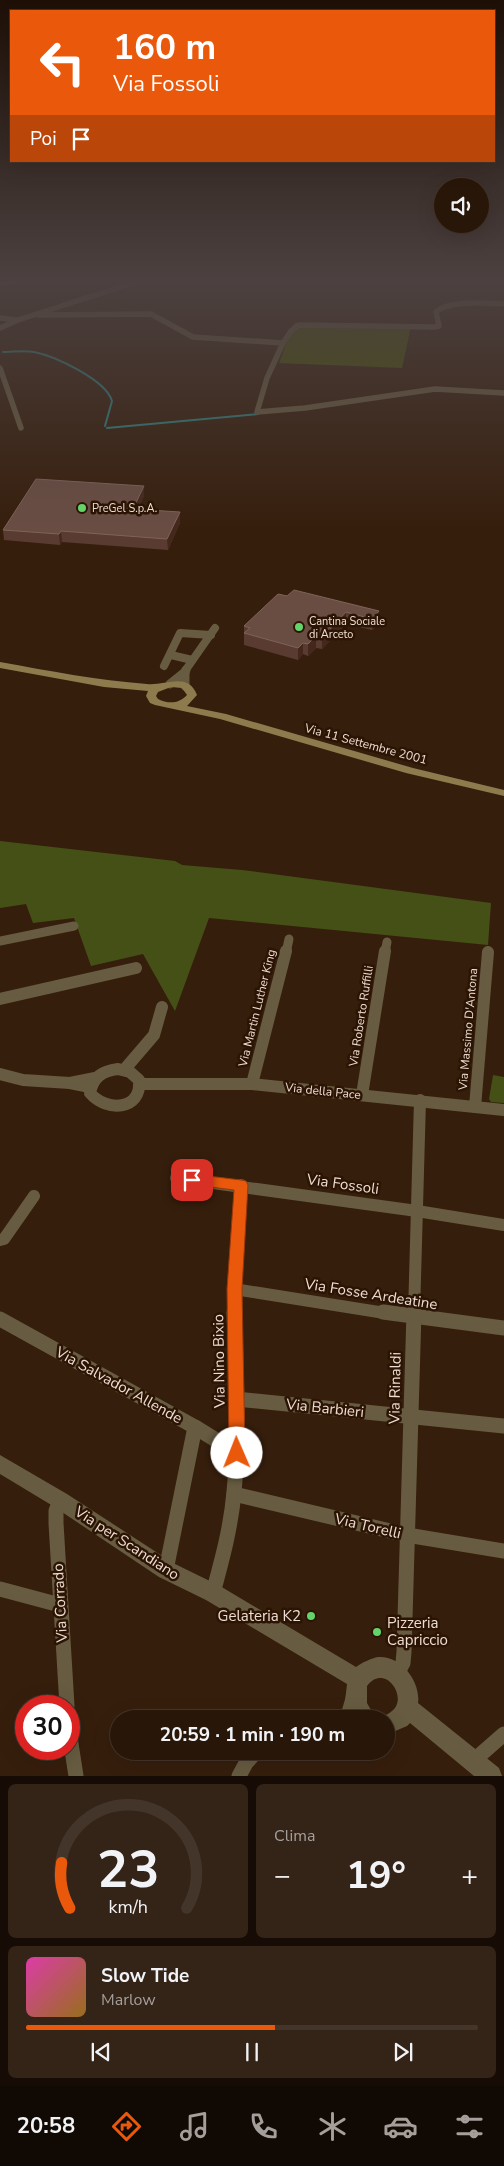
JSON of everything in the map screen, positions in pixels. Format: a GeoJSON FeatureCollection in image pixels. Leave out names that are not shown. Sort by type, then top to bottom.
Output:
{"type":"FeatureCollection","features":[{"type":"Feature","properties":{"kind":"main road","name":"Via 11 Settembre 2001"},"geometry":{"type":"LineString","coordinates":[[0,665],[154,692],[155,702],[222,716],[410,771],[504,793]]}},
{"type":"Feature","properties":{"kind":"main road"},"geometry":{"type":"LineString","coordinates":[[154,692],[170,684],[185,686],[192,692],[190,699],[173,706]]}},
{"type":"Feature","properties":{"kind":"main road","name":"Via 11 Settembre 2001"},"geometry":{"type":"LineString","coordinates":[[190,699],[222,716]]}},
{"type":"Feature","properties":{"kind":"street"},"geometry":{"type":"LineString","coordinates":[[273,364],[267,378],[257,412],[314,407],[435,389],[504,393]]}},
{"type":"Feature","properties":{"kind":"street"},"geometry":{"type":"LineString","coordinates":[[0,368],[21,428]]}},
{"type":"Feature","properties":{"kind":"street"},"geometry":{"type":"LineString","coordinates":[[164,666],[180,633],[213,631],[185,672],[170,684]]}},
{"type":"Feature","properties":{"kind":"street"},"geometry":{"type":"LineString","coordinates":[[170,655],[192,660]]}},
{"type":"Feature","properties":{"kind":"street"},"geometry":{"type":"LineString","coordinates":[[185,672],[185,686]]}},
{"type":"Feature","properties":{"kind":"street"},"geometry":{"type":"LineString","coordinates":[[0,941],[74,926]]}},
{"type":"Feature","properties":{"kind":"street","name":"Via Martin Luther King"},"geometry":{"type":"LineString","coordinates":[[252,1084],[289,939]]}},
{"type":"Feature","properties":{"kind":"street","name":"Via Roberto Ruffilli"},"geometry":{"type":"LineString","coordinates":[[362,1095],[387,942]]}},
{"type":"Feature","properties":{"kind":"street","name":"Via Massimo D'Antona"},"geometry":{"type":"LineString","coordinates":[[475,1107],[488,952]]}},
{"type":"Feature","properties":{"kind":"street"},"geometry":{"type":"LineString","coordinates":[[0,999],[136,968]]}},
{"type":"Feature","properties":{"kind":"street"},"geometry":{"type":"LineString","coordinates":[[124,1070],[152,1040],[160,1020],[162,1006]]}},
{"type":"Feature","properties":{"kind":"street"},"geometry":{"type":"LineString","coordinates":[[0,1074],[23,1080],[70,1084],[93,1082],[111,1069],[124,1070],[135,1075],[141,1084],[140,1090],[133,1100],[120,1106],[112,1107],[98,1103],[90,1093],[93,1082]]}},
{"type":"Feature","properties":{"kind":"street","name":"Via della Pace"},"geometry":{"type":"LineString","coordinates":[[141,1084],[252,1084],[504,1110]]}},
{"type":"Feature","properties":{"kind":"street","name":"Via Rinaldi"},"geometry":{"type":"LineString","coordinates":[[397,1674],[403,1663],[404,1652],[420,1100]]}},
{"type":"Feature","properties":{"kind":"street","name":"Via Fossoli"},"geometry":{"type":"LineString","coordinates":[[176,1178],[241,1185],[504,1225]]}},
{"type":"Feature","properties":{"kind":"street","name":"Via Nino Bixio"},"geometry":{"type":"LineString","coordinates":[[213,1593],[227,1540],[234,1494],[237,1453],[234,1289],[241,1185]]}},
{"type":"Feature","properties":{"kind":"street"},"geometry":{"type":"LineString","coordinates":[[0,1240],[4,1239],[34,1196]]}},
{"type":"Feature","properties":{"kind":"street","name":"Via Fosse Ardeatine"},"geometry":{"type":"LineString","coordinates":[[234,1289],[413,1317],[504,1328]]}},
{"type":"Feature","properties":{"kind":"street","name":"Via Salvador Allende"},"geometry":{"type":"LineString","coordinates":[[0,1319],[195,1427],[237,1453]]}},
{"type":"Feature","properties":{"kind":"street","name":"Via Barbieri"},"geometry":{"type":"LineString","coordinates":[[236,1399],[504,1426]]}},
{"type":"Feature","properties":{"kind":"street"},"geometry":{"type":"LineString","coordinates":[[166,1570],[195,1427]]}},
{"type":"Feature","properties":{"kind":"street","name":"Via per Scandiano"},"geometry":{"type":"LineString","coordinates":[[0,1464],[60,1500],[166,1570],[213,1593],[357,1684]]}},
{"type":"Feature","properties":{"kind":"street","name":"Via Torelli"},"geometry":{"type":"LineString","coordinates":[[234,1494],[408,1536],[504,1551]]}},
{"type":"Feature","properties":{"kind":"street","name":"Via Corrado"},"geometry":{"type":"LineString","coordinates":[[60,1500],[56,1517],[66,1695]]}},
{"type":"Feature","properties":{"kind":"street"},"geometry":{"type":"LineString","coordinates":[[0,1589],[60,1605]]}},
{"type":"Feature","properties":{"kind":"street"},"geometry":{"type":"LineString","coordinates":[[350,1710],[357,1684],[370,1669],[386,1668],[397,1674],[405,1683],[408,1691],[408,1708],[395,1723]]}},
{"type":"Feature","properties":{"kind":"street"},"geometry":{"type":"LineString","coordinates":[[357,1684],[357,1706],[360,1710]]}},
{"type":"Feature","properties":{"kind":"street"},"geometry":{"type":"LineString","coordinates":[[408,1708],[484,1772],[504,1734]]}},
{"type":"Feature","properties":{"kind":"street"},"geometry":{"type":"LineString","coordinates":[[74,1760],[76,1776]]}},
{"type":"Feature","properties":{"kind":"street"},"geometry":{"type":"LineString","coordinates":[[239,1776],[248,1760]]}},
{"type":"Feature","properties":{"kind":"green space"},"geometry":{"type":"Polygon","coordinates":[[[301,364],[403,364],[402,368],[301,364]]]}},
{"type":"Feature","properties":{"kind":"green space"},"geometry":{"type":"Polygon","coordinates":[[[0,841],[175,861],[182,865],[242,870],[491,903],[488,945],[209,918],[175,1011],[143,954],[91,966],[74,918],[33,923],[26,904],[0,908],[0,841]]]}},
{"type":"Feature","properties":{"kind":"green space"},"geometry":{"type":"Polygon","coordinates":[[[493,1075],[504,1077],[504,1103],[491,1102],[489,1099],[493,1075]]]}},
{"type":"Feature","properties":{"kind":"building","name":"PreGel S.p.A."},"geometry":{"type":"Polygon","coordinates":[[[36,479],[144,486],[133,509],[180,512],[167,539],[61,531],[59,534],[3,530],[36,479]]]}},
{"type":"Feature","properties":{"kind":"building","name":"Cantina Sociale di Arceto"},"geometry":{"type":"Polygon","coordinates":[[[294,590],[379,611],[372,619],[346,612],[322,638],[316,636],[308,644],[303,643],[298,648],[244,633],[250,628],[244,626],[278,594],[287,596],[294,590]]]}},
{"type":"Feature","properties":{"kind":"waterway"},"geometry":{"type":"LineString","coordinates":[[66,364],[90,377],[108,393],[112,401],[105,426]]}},
{"type":"Feature","properties":{"kind":"waterway"},"geometry":{"type":"LineString","coordinates":[[107,428],[258,414]]}},
{"type":"Feature","properties":{"kind":"place","name":"PreGel S.p.A."},"geometry":{"type":"Point","coordinates":[82,508]}},
{"type":"Feature","properties":{"kind":"place","name":"Cantina Sociale di Arceto"},"geometry":{"type":"Point","coordinates":[299,627]}},
{"type":"Feature","properties":{"kind":"place","name":"Gelateria K2"},"geometry":{"type":"Point","coordinates":[311,1616]}},
{"type":"Feature","properties":{"kind":"place","name":"Pizzeria Capriccio"},"geometry":{"type":"Point","coordinates":[377,1632]}},
{"type":"Feature","properties":{"kind":"route"},"geometry":{"type":"LineString","coordinates":[[192,1180],[241,1185],[234,1289],[237,1453]]}}]}
